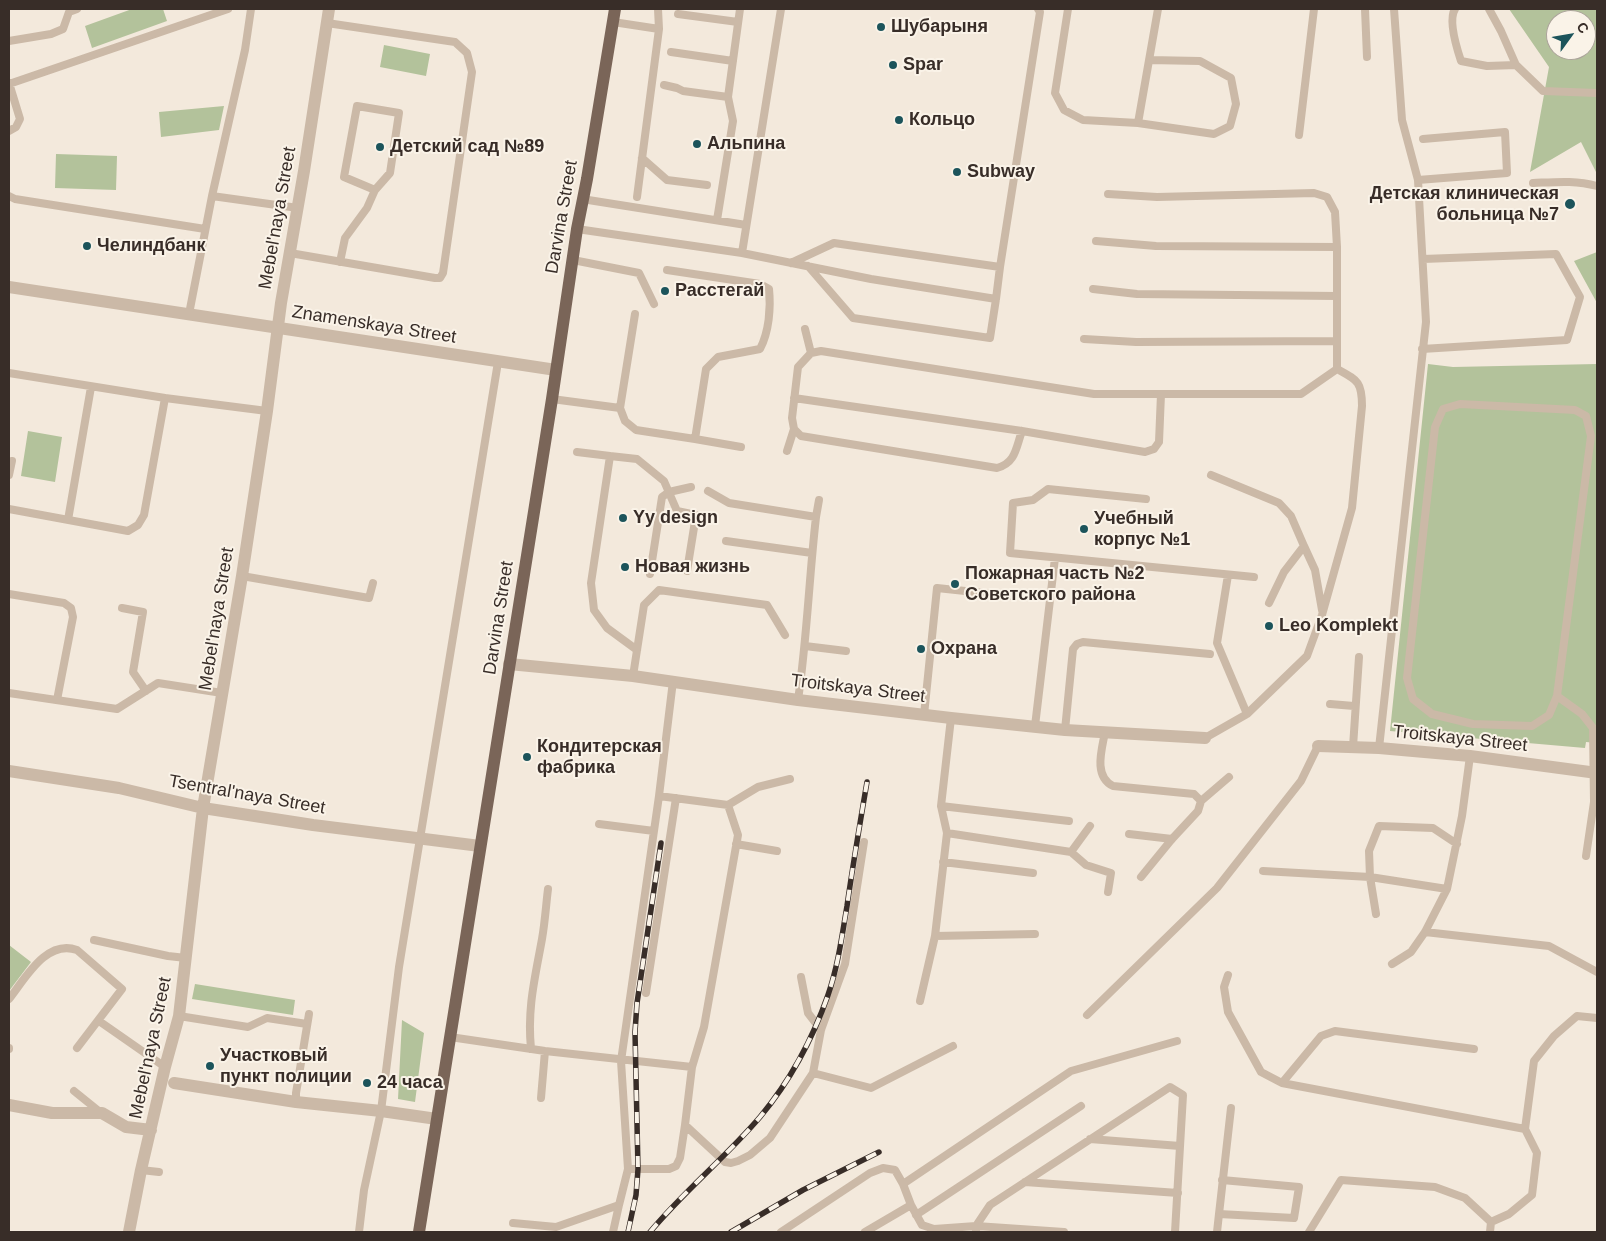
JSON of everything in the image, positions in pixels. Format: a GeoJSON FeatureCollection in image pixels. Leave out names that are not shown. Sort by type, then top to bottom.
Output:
{"type":"FeatureCollection","features":[{"type":"Feature","properties":{"kind":"main road","name":"Darvina Street"},"geometry":{"type":"LineString","coordinates":[[419,1232],[552,399],[577,229],[616,9]]}},
{"type":"Feature","properties":{"kind":"street","name":"Mebel'naya Street"},"geometry":{"type":"LineString","coordinates":[[129,1232],[141,1170],[179,1016],[203,808],[242,576],[278,328],[329,9]]}},
{"type":"Feature","properties":{"kind":"street","name":"Znamenskaya Street"},"geometry":{"type":"LineString","coordinates":[[9,288],[556,370]]}},
{"type":"Feature","properties":{"kind":"street","name":"Troitskaya Street"},"geometry":{"type":"LineString","coordinates":[[509,664],[674,681],[798,700],[951,718],[1065,730],[1205,738]]}},
{"type":"Feature","properties":{"kind":"street","name":"Troitskaya Street"},"geometry":{"type":"LineString","coordinates":[[1318,746],[1379,748],[1470,756],[1596,773]]}},
{"type":"Feature","properties":{"kind":"street","name":"Tsentral'naya Street"},"geometry":{"type":"LineString","coordinates":[[9,771],[119,788],[203,808],[313,825],[421,837],[480,846]]}},
{"type":"Feature","properties":{"kind":"street"},"geometry":{"type":"LineString","coordinates":[[174,1083],[296,1102],[381,1110],[437,1119]]}},
{"type":"Feature","properties":{"kind":"street"},"geometry":{"type":"LineString","coordinates":[[9,1104],[52,1114],[102,1114],[126,1127],[151,1130]]}},
{"type":"Feature","properties":{"kind":"lane"},"geometry":{"type":"LineString","coordinates":[[9,41],[51,34],[63,29],[68,10],[77,9]]}},
{"type":"Feature","properties":{"kind":"lane"},"geometry":{"type":"LineString","coordinates":[[9,131],[16,128],[20,118],[9,83],[228,9]]}},
{"type":"Feature","properties":{"kind":"lane"},"geometry":{"type":"LineString","coordinates":[[189,314],[212,196],[245,50],[251,9]]}},
{"type":"Feature","properties":{"kind":"lane"},"geometry":{"type":"LineString","coordinates":[[637,197],[659,29],[658,9]]}},
{"type":"Feature","properties":{"kind":"lane"},"geometry":{"type":"LineString","coordinates":[[717,220],[733,121],[728,97],[740,9]]}},
{"type":"Feature","properties":{"kind":"lane"},"geometry":{"type":"LineString","coordinates":[[742,253],[781,9]]}},
{"type":"Feature","properties":{"kind":"lane"},"geometry":{"type":"LineString","coordinates":[[808,266],[853,318],[990,338],[1040,12],[1038,9]]}},
{"type":"Feature","properties":{"kind":"lane"},"geometry":{"type":"LineString","coordinates":[[1068,9],[1055,93],[1064,110],[1083,120],[1138,123],[1214,134],[1230,126],[1236,104],[1231,78],[1200,61],[1149,60]]}},
{"type":"Feature","properties":{"kind":"lane"},"geometry":{"type":"LineString","coordinates":[[1138,123],[1158,9]]}},
{"type":"Feature","properties":{"kind":"lane"},"geometry":{"type":"LineString","coordinates":[[1299,135],[1314,9]]}},
{"type":"Feature","properties":{"kind":"lane"},"geometry":{"type":"LineString","coordinates":[[1365,9],[1367,56]]}},
{"type":"Feature","properties":{"kind":"lane"},"geometry":{"type":"LineString","coordinates":[[1379,748],[1426,322],[1418,180],[1402,120],[1394,9]]}},
{"type":"Feature","properties":{"kind":"lane"},"geometry":{"type":"LineString","coordinates":[[1455,9],[1452,13],[1455,41],[1461,61],[1487,66],[1516,65]]}},
{"type":"Feature","properties":{"kind":"lane"},"geometry":{"type":"LineString","coordinates":[[1489,9],[1516,65],[1543,92],[1597,93]]}},
{"type":"Feature","properties":{"kind":"lane"},"geometry":{"type":"LineString","coordinates":[[678,14],[738,22]]}},
{"type":"Feature","properties":{"kind":"lane"},"geometry":{"type":"LineString","coordinates":[[613,22],[659,29]]}},
{"type":"Feature","properties":{"kind":"lane"},"geometry":{"type":"LineString","coordinates":[[290,253],[435,278],[440,278],[443,274],[472,72],[467,53],[455,42],[327,23]]}},
{"type":"Feature","properties":{"kind":"lane"},"geometry":{"type":"LineString","coordinates":[[671,52],[733,61]]}},
{"type":"Feature","properties":{"kind":"lane"},"geometry":{"type":"LineString","coordinates":[[664,85],[683,91],[728,97]]}},
{"type":"Feature","properties":{"kind":"lane"},"geometry":{"type":"LineString","coordinates":[[340,262],[345,238],[367,208],[375,190],[390,173],[399,113],[357,106],[344,177],[375,190]]}},
{"type":"Feature","properties":{"kind":"lane"},"geometry":{"type":"LineString","coordinates":[[1418,180],[1507,173],[1505,132],[1423,139]]}},
{"type":"Feature","properties":{"kind":"lane"},"geometry":{"type":"LineString","coordinates":[[642,158],[667,180],[708,186]]}},
{"type":"Feature","properties":{"kind":"lane"},"geometry":{"type":"LineString","coordinates":[[1533,184],[1563,181],[1582,182],[1597,186]]}},
{"type":"Feature","properties":{"kind":"lane"},"geometry":{"type":"LineString","coordinates":[[1108,194],[1158,197],[1314,193],[1327,198],[1335,212],[1337,247],[1337,369]]}},
{"type":"Feature","properties":{"kind":"lane"},"geometry":{"type":"LineString","coordinates":[[9,196],[14,199],[205,229]]}},
{"type":"Feature","properties":{"kind":"lane"},"geometry":{"type":"LineString","coordinates":[[212,196],[298,208]]}},
{"type":"Feature","properties":{"kind":"lane"},"geometry":{"type":"LineString","coordinates":[[582,199],[746,225]]}},
{"type":"Feature","properties":{"kind":"lane"},"geometry":{"type":"LineString","coordinates":[[577,229],[742,253],[871,279],[996,299]]}},
{"type":"Feature","properties":{"kind":"lane"},"geometry":{"type":"LineString","coordinates":[[1096,241],[1156,246],[1337,247]]}},
{"type":"Feature","properties":{"kind":"lane"},"geometry":{"type":"LineString","coordinates":[[791,263],[834,243],[1000,267]]}},
{"type":"Feature","properties":{"kind":"lane"},"geometry":{"type":"LineString","coordinates":[[1422,349],[1567,340],[1580,296],[1556,254],[1423,259]]}},
{"type":"Feature","properties":{"kind":"lane"},"geometry":{"type":"LineString","coordinates":[[573,260],[639,273],[654,304]]}},
{"type":"Feature","properties":{"kind":"lane"},"geometry":{"type":"LineString","coordinates":[[668,270],[760,284],[769,289],[771,303],[764,341],[760,349],[718,356],[706,369],[694,439]]}},
{"type":"Feature","properties":{"kind":"lane"},"geometry":{"type":"LineString","coordinates":[[1092,289],[1137,294],[1337,296]]}},
{"type":"Feature","properties":{"kind":"lane"},"geometry":{"type":"LineString","coordinates":[[635,314],[620,408],[625,421],[636,430],[741,447]]}},
{"type":"Feature","properties":{"kind":"lane"},"geometry":{"type":"LineString","coordinates":[[805,329],[811,353]]}},
{"type":"Feature","properties":{"kind":"lane"},"geometry":{"type":"LineString","coordinates":[[1084,339],[1136,342],[1337,341]]}},
{"type":"Feature","properties":{"kind":"lane"},"geometry":{"type":"LineString","coordinates":[[787,451],[794,429],[792,418],[798,367],[811,353],[821,351],[1094,394],[1301,394],[1337,369]]}},
{"type":"Feature","properties":{"kind":"lane"},"geometry":{"type":"LineString","coordinates":[[359,1232],[364,1190],[381,1110],[399,967],[498,362]]}},
{"type":"Feature","properties":{"kind":"lane"},"geometry":{"type":"LineString","coordinates":[[1205,738],[1247,714],[1307,656],[1322,615],[1352,508],[1362,406],[1362,391],[1356,380],[1337,369]]}},
{"type":"Feature","properties":{"kind":"lane"},"geometry":{"type":"LineString","coordinates":[[9,373],[165,398],[267,411]]}},
{"type":"Feature","properties":{"kind":"lane"},"geometry":{"type":"LineString","coordinates":[[68,520],[91,387]]}},
{"type":"Feature","properties":{"kind":"lane"},"geometry":{"type":"LineString","coordinates":[[794,398],[1022,431],[1145,452],[1154,449],[1159,442],[1161,394]]}},
{"type":"Feature","properties":{"kind":"lane"},"geometry":{"type":"LineString","coordinates":[[9,509],[128,531],[138,525],[144,515],[165,398]]}},
{"type":"Feature","properties":{"kind":"lane"},"geometry":{"type":"LineString","coordinates":[[552,399],[620,408]]}},
{"type":"Feature","properties":{"kind":"lane"},"geometry":{"type":"LineString","coordinates":[[1460,404],[1575,410],[1586,416],[1591,436],[1557,696],[1549,715],[1532,726],[1473,724],[1432,714],[1414,699],[1407,678],[1435,427],[1443,409],[1460,404]]}},
{"type":"Feature","properties":{"kind":"lane"},"geometry":{"type":"LineString","coordinates":[[794,429],[801,436],[997,468],[1006,466],[1012,460],[1022,431]]}},
{"type":"Feature","properties":{"kind":"lane"},"geometry":{"type":"LineString","coordinates":[[577,452],[637,459],[664,481],[678,511],[696,515],[687,571]]}},
{"type":"Feature","properties":{"kind":"lane"},"geometry":{"type":"LineString","coordinates":[[610,456],[591,583],[594,610],[607,628],[636,650]]}},
{"type":"Feature","properties":{"kind":"lane"},"geometry":{"type":"LineString","coordinates":[[9,474],[12,461]]}},
{"type":"Feature","properties":{"kind":"lane"},"geometry":{"type":"LineString","coordinates":[[1211,475],[1279,503],[1291,516],[1315,570],[1322,615]]}},
{"type":"Feature","properties":{"kind":"lane"},"geometry":{"type":"LineString","coordinates":[[650,574],[662,497],[669,492],[691,487]]}},
{"type":"Feature","properties":{"kind":"lane"},"geometry":{"type":"LineString","coordinates":[[1146,499],[1048,489],[1033,500],[1013,503],[1010,553],[1254,577]]}},
{"type":"Feature","properties":{"kind":"lane"},"geometry":{"type":"LineString","coordinates":[[708,492],[730,504],[816,517]]}},
{"type":"Feature","properties":{"kind":"lane"},"geometry":{"type":"LineString","coordinates":[[798,700],[806,646],[812,553],[819,500]]}},
{"type":"Feature","properties":{"kind":"lane"},"geometry":{"type":"LineString","coordinates":[[726,541],[812,553]]}},
{"type":"Feature","properties":{"kind":"lane"},"geometry":{"type":"LineString","coordinates":[[1269,603],[1284,572],[1304,546]]}},
{"type":"Feature","properties":{"kind":"lane"},"geometry":{"type":"LineString","coordinates":[[1035,726],[1055,558]]}},
{"type":"Feature","properties":{"kind":"lane"},"geometry":{"type":"LineString","coordinates":[[1228,575],[1217,643],[1247,714]]}},
{"type":"Feature","properties":{"kind":"lane"},"geometry":{"type":"LineString","coordinates":[[242,576],[369,598],[373,583]]}},
{"type":"Feature","properties":{"kind":"lane"},"geometry":{"type":"LineString","coordinates":[[924,715],[937,588],[1012,596]]}},
{"type":"Feature","properties":{"kind":"lane"},"geometry":{"type":"LineString","coordinates":[[633,676],[644,605],[659,590],[767,605],[785,635]]}},
{"type":"Feature","properties":{"kind":"lane"},"geometry":{"type":"LineString","coordinates":[[9,594],[64,603],[71,608],[73,617],[58,700]]}},
{"type":"Feature","properties":{"kind":"lane"},"geometry":{"type":"LineString","coordinates":[[122,608],[143,612],[133,672],[146,691]]}},
{"type":"Feature","properties":{"kind":"lane"},"geometry":{"type":"LineString","coordinates":[[1065,730],[1073,649],[1077,644],[1083,642],[1210,654]]}},
{"type":"Feature","properties":{"kind":"lane"},"geometry":{"type":"LineString","coordinates":[[806,646],[846,651]]}},
{"type":"Feature","properties":{"kind":"lane"},"geometry":{"type":"LineString","coordinates":[[1353,747],[1354,706],[1359,657]]}},
{"type":"Feature","properties":{"kind":"lane"},"geometry":{"type":"LineString","coordinates":[[613,1232],[628,1169],[621,1060],[674,681]]}},
{"type":"Feature","properties":{"kind":"lane"},"geometry":{"type":"LineString","coordinates":[[9,693],[117,709],[158,683],[222,693]]}},
{"type":"Feature","properties":{"kind":"lane"},"geometry":{"type":"LineString","coordinates":[[1557,696],[1582,714],[1593,728],[1596,773],[1586,856]]}},
{"type":"Feature","properties":{"kind":"lane"},"geometry":{"type":"LineString","coordinates":[[1330,704],[1354,706]]}},
{"type":"Feature","properties":{"kind":"lane"},"geometry":{"type":"LineString","coordinates":[[920,1001],[934,936],[947,833],[941,806],[951,718]]}},
{"type":"Feature","properties":{"kind":"lane"},"geometry":{"type":"LineString","coordinates":[[1105,732],[1100,761],[1102,776],[1106,783],[1112,786],[1194,794],[1201,801]]}},
{"type":"Feature","properties":{"kind":"lane"},"geometry":{"type":"LineString","coordinates":[[1087,1015],[1216,888],[1301,781],[1318,746]]}},
{"type":"Feature","properties":{"kind":"lane"},"geometry":{"type":"LineString","coordinates":[[1392,964],[1411,952],[1425,932],[1447,889],[1457,844],[1470,756]]}},
{"type":"Feature","properties":{"kind":"lane"},"geometry":{"type":"LineString","coordinates":[[1141,877],[1198,811],[1201,801],[1228,778]]}},
{"type":"Feature","properties":{"kind":"lane"},"geometry":{"type":"LineString","coordinates":[[659,796],[728,805],[758,787],[790,779]]}},
{"type":"Feature","properties":{"kind":"lane"},"geometry":{"type":"LineString","coordinates":[[646,992],[676,798]]}},
{"type":"Feature","properties":{"kind":"lane"},"geometry":{"type":"LineString","coordinates":[[628,1169],[669,1169],[676,1166],[680,1158],[692,1067],[704,1027],[738,835],[728,805]]}},
{"type":"Feature","properties":{"kind":"lane"},"geometry":{"type":"LineString","coordinates":[[941,806],[1069,821]]}},
{"type":"Feature","properties":{"kind":"lane"},"geometry":{"type":"LineString","coordinates":[[599,824],[654,831]]}},
{"type":"Feature","properties":{"kind":"lane"},"geometry":{"type":"LineString","coordinates":[[1071,852],[1090,826]]}},
{"type":"Feature","properties":{"kind":"lane"},"geometry":{"type":"LineString","coordinates":[[1376,914],[1370,878],[1369,851],[1379,826],[1433,828],[1457,844]]}},
{"type":"Feature","properties":{"kind":"lane"},"geometry":{"type":"LineString","coordinates":[[947,833],[1071,852],[1086,865],[1111,873],[1108,892]]}},
{"type":"Feature","properties":{"kind":"lane"},"geometry":{"type":"LineString","coordinates":[[1129,834],[1172,839]]}},
{"type":"Feature","properties":{"kind":"lane"},"geometry":{"type":"LineString","coordinates":[[684,1125],[725,1162],[738,1161],[750,1155],[770,1138],[813,1072],[821,1030],[845,964],[864,842]]}},
{"type":"Feature","properties":{"kind":"lane"},"geometry":{"type":"LineString","coordinates":[[736,844],[778,851]]}},
{"type":"Feature","properties":{"kind":"lane"},"geometry":{"type":"LineString","coordinates":[[943,862],[1033,873]]}},
{"type":"Feature","properties":{"kind":"lane"},"geometry":{"type":"LineString","coordinates":[[1263,871],[1370,878],[1447,889]]}},
{"type":"Feature","properties":{"kind":"lane"},"geometry":{"type":"LineString","coordinates":[[531,1049],[529,1030],[531,993],[543,937],[548,889]]}},
{"type":"Feature","properties":{"kind":"lane"},"geometry":{"type":"LineString","coordinates":[[1425,932],[1549,946],[1597,972]]}},
{"type":"Feature","properties":{"kind":"lane"},"geometry":{"type":"LineString","coordinates":[[934,936],[1035,934]]}},
{"type":"Feature","properties":{"kind":"lane"},"geometry":{"type":"LineString","coordinates":[[94,940],[186,958]]}},
{"type":"Feature","properties":{"kind":"lane"},"geometry":{"type":"LineString","coordinates":[[9,999],[39,961],[49,953],[69,947],[77,950],[122,989],[77,1048]]}},
{"type":"Feature","properties":{"kind":"lane"},"geometry":{"type":"LineString","coordinates":[[1228,975],[1224,987],[1228,1012],[1261,1072],[1282,1082],[1525,1128]]}},
{"type":"Feature","properties":{"kind":"lane"},"geometry":{"type":"LineString","coordinates":[[801,977],[808,1013],[821,1030]]}},
{"type":"Feature","properties":{"kind":"lane"},"geometry":{"type":"LineString","coordinates":[[296,1102],[309,1014]]}},
{"type":"Feature","properties":{"kind":"lane"},"geometry":{"type":"LineString","coordinates":[[179,1016],[248,1027],[267,1018],[307,1024]]}},
{"type":"Feature","properties":{"kind":"lane"},"geometry":{"type":"LineString","coordinates":[[1491,1222],[1509,1214],[1532,1196],[1537,1153],[1525,1128],[1534,1061],[1554,1036],[1577,1016],[1597,1018]]}},
{"type":"Feature","properties":{"kind":"lane"},"geometry":{"type":"LineString","coordinates":[[99,1021],[165,1067]]}},
{"type":"Feature","properties":{"kind":"lane"},"geometry":{"type":"LineString","coordinates":[[1282,1082],[1321,1036],[1335,1031],[1474,1049]]}},
{"type":"Feature","properties":{"kind":"lane"},"geometry":{"type":"LineString","coordinates":[[450,1037],[545,1051],[692,1067]]}},
{"type":"Feature","properties":{"kind":"lane"},"geometry":{"type":"LineString","coordinates":[[903,1184],[1071,1071],[1177,1041]]}},
{"type":"Feature","properties":{"kind":"lane"},"geometry":{"type":"LineString","coordinates":[[813,1072],[871,1088],[953,1046]]}},
{"type":"Feature","properties":{"kind":"lane"},"geometry":{"type":"LineString","coordinates":[[541,1098],[545,1051]]}},
{"type":"Feature","properties":{"kind":"lane"},"geometry":{"type":"LineString","coordinates":[[976,1229],[990,1205],[1170,1087],[1183,1095],[1175,1232]]}},
{"type":"Feature","properties":{"kind":"lane"},"geometry":{"type":"LineString","coordinates":[[74,1091],[102,1114]]}},
{"type":"Feature","properties":{"kind":"lane"},"geometry":{"type":"LineString","coordinates":[[916,1215],[1081,1106]]}},
{"type":"Feature","properties":{"kind":"lane"},"geometry":{"type":"LineString","coordinates":[[1217,1232],[1231,1108]]}},
{"type":"Feature","properties":{"kind":"lane"},"geometry":{"type":"LineString","coordinates":[[1090,1139],[1180,1146]]}},
{"type":"Feature","properties":{"kind":"lane"},"geometry":{"type":"LineString","coordinates":[[781,1232],[870,1173],[883,1168],[895,1170],[922,1229],[1064,1232]]}},
{"type":"Feature","properties":{"kind":"lane"},"geometry":{"type":"LineString","coordinates":[[141,1170],[159,1172]]}},
{"type":"Feature","properties":{"kind":"lane"},"geometry":{"type":"LineString","coordinates":[[1218,1214],[1294,1218],[1299,1187],[1222,1180]]}},
{"type":"Feature","properties":{"kind":"lane"},"geometry":{"type":"LineString","coordinates":[[1309,1232],[1341,1180],[1435,1187],[1465,1198],[1491,1222]]}},
{"type":"Feature","properties":{"kind":"lane"},"geometry":{"type":"LineString","coordinates":[[1025,1182],[1178,1193]]}},
{"type":"Feature","properties":{"kind":"lane"},"geometry":{"type":"LineString","coordinates":[[513,1223],[556,1227],[619,1205]]}},
{"type":"Feature","properties":{"kind":"lane"},"geometry":{"type":"LineString","coordinates":[[865,1232],[910,1205]]}},
{"type":"Feature","properties":{"kind":"lane"},"geometry":{"type":"LineString","coordinates":[[1490,1232],[1491,1222]]}},
{"type":"Feature","properties":{"kind":"green space"},"geometry":{"type":"Polygon","coordinates":[[[132,9],[163,9],[167,21],[92,48],[85,26],[132,9]]]}},
{"type":"Feature","properties":{"kind":"green space"},"geometry":{"type":"Polygon","coordinates":[[[1509,9],[1597,9],[1597,174],[1581,142],[1530,172],[1549,67],[1509,9]]]}},
{"type":"Feature","properties":{"kind":"green space"},"geometry":{"type":"Polygon","coordinates":[[[384,45],[430,54],[426,76],[380,67],[384,45]]]}},
{"type":"Feature","properties":{"kind":"green space"},"geometry":{"type":"Polygon","coordinates":[[[224,106],[219,130],[161,137],[159,112],[224,106]]]}},
{"type":"Feature","properties":{"kind":"green space"},"geometry":{"type":"Polygon","coordinates":[[[56,154],[117,156],[116,190],[55,188],[56,154]]]}},
{"type":"Feature","properties":{"kind":"green space"},"geometry":{"type":"Polygon","coordinates":[[[1597,252],[1597,303],[1574,261],[1597,252]]]}},
{"type":"Feature","properties":{"kind":"green space"},"geometry":{"type":"Polygon","coordinates":[[[1428,364],[1453,367],[1597,364],[1597,743],[1586,742],[1585,748],[1390,731],[1428,364]]]}},
{"type":"Feature","properties":{"kind":"green space"},"geometry":{"type":"Polygon","coordinates":[[[28,431],[62,437],[55,482],[21,476],[28,431]]]}},
{"type":"Feature","properties":{"kind":"green space"},"geometry":{"type":"Polygon","coordinates":[[[9,945],[31,962],[9,991],[9,945]]]}},
{"type":"Feature","properties":{"kind":"green space"},"geometry":{"type":"Polygon","coordinates":[[[195,984],[295,1000],[293,1015],[192,999],[195,984]]]}},
{"type":"Feature","properties":{"kind":"green space"},"geometry":{"type":"Polygon","coordinates":[[[402,1020],[424,1033],[415,1102],[398,1099],[402,1020]]]}},
{"type":"Feature","properties":{"kind":"railway"},"geometry":{"type":"LineString","coordinates":[[650,1232],[760,1117],[791,1074],[808,1043],[828,995],[837,962],[867,782]]}},
{"type":"Feature","properties":{"kind":"railway"},"geometry":{"type":"LineString","coordinates":[[628,1232],[636,1195],[638,1169],[635,1032],[637,1003],[661,843]]}},
{"type":"Feature","properties":{"kind":"railway"},"geometry":{"type":"LineString","coordinates":[[731,1232],[803,1190],[879,1152]]}},
{"type":"Feature","properties":{"kind":"place","name":"Шубарыня"},"geometry":{"type":"Point","coordinates":[881,27]}},
{"type":"Feature","properties":{"kind":"place","name":"Spar"},"geometry":{"type":"Point","coordinates":[893,65]}},
{"type":"Feature","properties":{"kind":"place","name":"Кольцо"},"geometry":{"type":"Point","coordinates":[899,120]}},
{"type":"Feature","properties":{"kind":"place","name":"Альпина"},"geometry":{"type":"Point","coordinates":[697,144]}},
{"type":"Feature","properties":{"kind":"place","name":"Детский сад №89"},"geometry":{"type":"Point","coordinates":[380,147]}},
{"type":"Feature","properties":{"kind":"place","name":"Subway"},"geometry":{"type":"Point","coordinates":[957,172]}},
{"type":"Feature","properties":{"kind":"place","name":"Детская клиническая больница №7"},"geometry":{"type":"Point","coordinates":[1570,204]}},
{"type":"Feature","properties":{"kind":"place","name":"Челиндбанк"},"geometry":{"type":"Point","coordinates":[87,246]}},
{"type":"Feature","properties":{"kind":"place","name":"Расстегай"},"geometry":{"type":"Point","coordinates":[665,291]}},
{"type":"Feature","properties":{"kind":"place","name":"Yy design"},"geometry":{"type":"Point","coordinates":[623,518]}},
{"type":"Feature","properties":{"kind":"place","name":"Учебный корпус №1"},"geometry":{"type":"Point","coordinates":[1084,529]}},
{"type":"Feature","properties":{"kind":"place","name":"Новая жизнь"},"geometry":{"type":"Point","coordinates":[625,567]}},
{"type":"Feature","properties":{"kind":"place","name":"Пожарная часть №2 Советского района"},"geometry":{"type":"Point","coordinates":[955,584]}},
{"type":"Feature","properties":{"kind":"place","name":"Leo Komplekt"},"geometry":{"type":"Point","coordinates":[1269,626]}},
{"type":"Feature","properties":{"kind":"place","name":"Охрана"},"geometry":{"type":"Point","coordinates":[921,649]}},
{"type":"Feature","properties":{"kind":"place","name":"Кондитерская фабрика"},"geometry":{"type":"Point","coordinates":[527,757]}},
{"type":"Feature","properties":{"kind":"place","name":"Участковый пункт полиции"},"geometry":{"type":"Point","coordinates":[210,1066]}},
{"type":"Feature","properties":{"kind":"place","name":"24 часа"},"geometry":{"type":"Point","coordinates":[367,1083]}}]}
